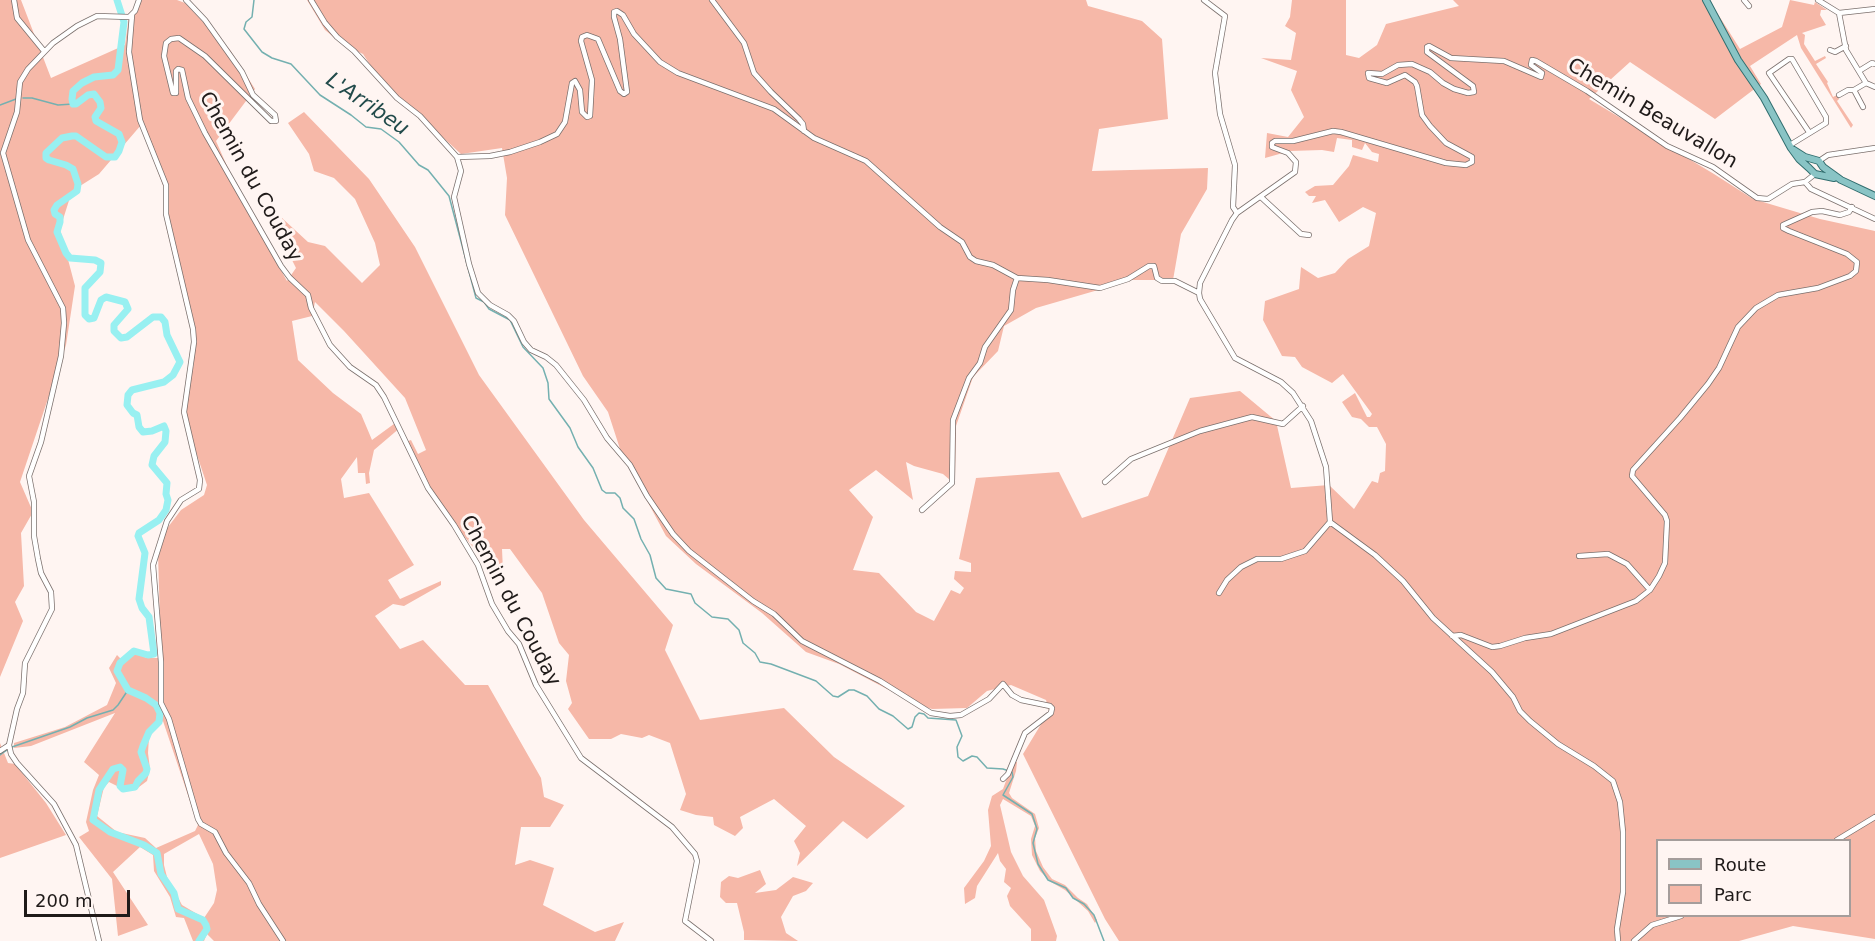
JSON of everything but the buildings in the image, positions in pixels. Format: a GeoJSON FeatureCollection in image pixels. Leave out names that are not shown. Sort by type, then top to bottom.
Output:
{"type":"FeatureCollection","features":[{"type":"Feature","properties":{"kind":"main road"},"geometry":{"type":"LineString","coordinates":[[1706,0],[1738,60],[1764,98],[1799,159],[1813,171],[1875,196]]}},
{"type":"Feature","properties":{"kind":"main road"},"geometry":{"type":"LineString","coordinates":[[1790,146],[1819,163],[1840,180]]}},
{"type":"Feature","properties":{"kind":"main road"},"geometry":{"type":"LineString","coordinates":[[1813,171],[1819,163]]}},
{"type":"Feature","properties":{"kind":"main road"},"geometry":{"type":"LineString","coordinates":[[1813,171],[1819,163]]}},
{"type":"Feature","properties":{"kind":"street"},"geometry":{"type":"LineString","coordinates":[[14,0],[17,18],[44,51]]}},
{"type":"Feature","properties":{"kind":"street"},"geometry":{"type":"LineString","coordinates":[[139,0],[126,16],[129,52],[140,120],[166,185],[166,216],[193,329],[184,412],[200,480],[199,489],[181,500],[167,522],[153,565],[161,654],[161,703],[169,719],[198,819],[201,824],[215,832],[226,853],[249,883],[259,904],[283,941]]}},
{"type":"Feature","properties":{"kind":"street","name":"Chemin du Couday"},"geometry":{"type":"LineString","coordinates":[[186,0],[205,20],[242,72],[253,94],[275,115],[276,121],[271,121],[205,56],[179,38],[171,39],[166,43],[164,56],[173,93],[176,93],[176,71],[182,70],[188,98],[205,133],[281,266],[308,295],[311,308],[330,345],[350,367],[376,385],[384,397],[428,488],[478,565],[492,604],[508,631],[519,644],[536,685],[581,758],[672,827],[695,854],[697,861],[685,921],[711,941]]}},
{"type":"Feature","properties":{"kind":"street"},"geometry":{"type":"LineString","coordinates":[[311,0],[337,37],[354,51],[397,98],[420,116],[457,157],[461,171],[454,197],[478,293],[489,305],[508,315],[514,321],[524,342],[531,350],[556,365],[584,400],[607,438],[630,465],[647,496],[673,534],[689,550],[753,601],[774,614],[802,641],[880,681],[931,713],[961,715],[989,699],[1003,684],[1012,695],[1021,700],[1050,706],[1051,713],[1025,733],[1008,774],[1003,779]]}},
{"type":"Feature","properties":{"kind":"street"},"geometry":{"type":"LineString","coordinates":[[712,0],[744,43],[754,73],[800,119],[804,131]]}},
{"type":"Feature","properties":{"kind":"street"},"geometry":{"type":"LineString","coordinates":[[1204,0],[1225,16],[1215,73],[1220,114],[1235,165],[1233,207],[1237,213],[1200,283],[1199,293],[1204,306],[1235,358],[1281,382],[1303,406],[1311,420],[1326,467],[1330,522],[1305,551],[1281,559],[1257,558],[1241,567],[1227,580],[1220,593]]}},
{"type":"Feature","properties":{"kind":"street"},"geometry":{"type":"LineString","coordinates":[[1744,0],[1749,6]]}},
{"type":"Feature","properties":{"kind":"street"},"geometry":{"type":"LineString","coordinates":[[1818,0],[1839,13],[1875,9]]}},
{"type":"Feature","properties":{"kind":"street"},"geometry":{"type":"LineString","coordinates":[[1830,8],[1834,0]]}},
{"type":"Feature","properties":{"kind":"street"},"geometry":{"type":"LineString","coordinates":[[457,157],[490,156],[510,152],[557,134],[565,122],[572,83],[575,81],[580,90],[582,112],[587,117],[590,116],[592,80],[581,41],[586,35],[598,39],[620,91],[624,94],[627,92],[620,39],[614,17],[614,12],[617,11],[634,34],[660,62],[696,80],[739,94],[774,109],[814,138],[866,161],[940,227],[962,242],[970,257],[976,261],[993,265],[1017,278],[1100,288],[1120,282],[1149,266],[1154,266],[1157,279],[1175,281],[1199,293]]}},
{"type":"Feature","properties":{"kind":"street"},"geometry":{"type":"LineString","coordinates":[[1839,13],[1846,46],[1866,83],[1875,87]]}},
{"type":"Feature","properties":{"kind":"street"},"geometry":{"type":"LineString","coordinates":[[99,941],[76,845],[54,804],[17,763],[11,754],[9,745],[16,709],[23,693],[26,663],[52,609],[51,592],[41,573],[38,560],[34,536],[34,502],[29,476],[41,442],[61,356],[64,322],[63,308],[28,240],[3,153],[17,112],[20,82],[44,51],[61,37],[92,18],[103,15],[126,16]]}},
{"type":"Feature","properties":{"kind":"street","name":"Chemin Beauvallon"},"geometry":{"type":"LineString","coordinates":[[1237,213],[1262,198],[1295,172],[1296,162],[1292,155],[1272,147],[1275,141],[1293,141],[1333,131],[1446,163],[1466,165],[1472,162],[1472,157],[1446,143],[1422,115],[1417,86],[1414,82],[1405,75],[1387,82],[1369,78],[1368,73],[1382,74],[1398,65],[1412,64],[1430,72],[1454,89],[1468,93],[1474,92],[1473,86],[1427,52],[1429,46],[1451,58],[1497,59],[1541,77],[1542,72],[1531,65],[1532,60],[1536,61],[1587,91],[1667,146],[1713,167],[1757,198],[1768,199],[1792,184],[1806,181]]}},
{"type":"Feature","properties":{"kind":"street"},"geometry":{"type":"LineString","coordinates":[[1830,50],[1835,52],[1846,46]]}},
{"type":"Feature","properties":{"kind":"street"},"geometry":{"type":"LineString","coordinates":[[1790,146],[1826,123],[1826,117],[1792,59],[1789,59],[1769,73],[1809,132]]}},
{"type":"Feature","properties":{"kind":"street"},"geometry":{"type":"LineString","coordinates":[[1859,71],[1872,63],[1875,64]]}},
{"type":"Feature","properties":{"kind":"street"},"geometry":{"type":"LineString","coordinates":[[1839,95],[1866,83]]}},
{"type":"Feature","properties":{"kind":"street"},"geometry":{"type":"LineString","coordinates":[[1854,90],[1863,107]]}},
{"type":"Feature","properties":{"kind":"street"},"geometry":{"type":"LineString","coordinates":[[1819,163],[1828,155],[1875,148]]}},
{"type":"Feature","properties":{"kind":"street"},"geometry":{"type":"LineString","coordinates":[[1813,171],[1806,181],[1811,189],[1875,219]]}},
{"type":"Feature","properties":{"kind":"street"},"geometry":{"type":"LineString","coordinates":[[1262,198],[1301,234],[1309,235]]}},
{"type":"Feature","properties":{"kind":"street"},"geometry":{"type":"LineString","coordinates":[[1452,636],[1461,635],[1492,647],[1500,646],[1525,638],[1551,634],[1636,601],[1650,590],[1665,563],[1667,521],[1665,515],[1632,476],[1633,470],[1707,384],[1719,368],[1738,327],[1756,308],[1778,295],[1818,288],[1850,276],[1856,271],[1857,262],[1847,254],[1783,228],[1783,225],[1812,212],[1822,211],[1840,215],[1849,212],[1852,207]]}},
{"type":"Feature","properties":{"kind":"street"},"geometry":{"type":"LineString","coordinates":[[922,510],[952,483],[953,420],[962,402],[969,378],[980,363],[985,347],[1011,310],[1017,278]]}},
{"type":"Feature","properties":{"kind":"street"},"geometry":{"type":"LineString","coordinates":[[1105,482],[1131,459],[1200,431],[1252,417],[1283,424],[1303,406]]}},
{"type":"Feature","properties":{"kind":"street"},"geometry":{"type":"LineString","coordinates":[[1330,522],[1375,555],[1403,581],[1433,618],[1492,672],[1530,721],[1558,744],[1594,766],[1613,781],[1620,802],[1623,832],[1623,892],[1617,929],[1618,941]]}},
{"type":"Feature","properties":{"kind":"street"},"geometry":{"type":"LineString","coordinates":[[1579,556],[1608,554],[1627,564],[1650,590]]}},
{"type":"Feature","properties":{"kind":"street"},"geometry":{"type":"LineString","coordinates":[[0,751],[9,745]]}},
{"type":"Feature","properties":{"kind":"street"},"geometry":{"type":"LineString","coordinates":[[1839,839],[1875,817]]}},
{"type":"Feature","properties":{"kind":"street"},"geometry":{"type":"LineString","coordinates":[[1634,941],[1653,925],[1675,917]]}},
{"type":"Feature","properties":{"kind":"green space"},"geometry":{"type":"Polygon","coordinates":[[[0,0],[21,0],[51,78],[125,45],[129,16],[141,0],[177,0],[185,3],[230,50],[255,89],[216,141],[245,207],[287,281],[296,268],[282,240],[282,218],[308,242],[325,246],[362,283],[380,265],[375,243],[355,199],[334,178],[314,171],[309,154],[288,123],[304,112],[369,179],[415,247],[479,375],[584,520],[673,625],[665,650],[700,720],[784,708],[834,757],[905,806],[867,839],[843,821],[797,866],[800,853],[794,841],[806,826],[774,799],[740,817],[743,828],[735,836],[714,825],[713,817],[680,810],[686,794],[670,743],[649,735],[642,738],[621,734],[611,739],[589,739],[568,709],[572,703],[566,681],[569,655],[559,643],[542,593],[510,549],[502,549],[503,571],[484,561],[452,521],[432,493],[403,443],[411,440],[418,454],[426,450],[405,398],[315,302],[312,316],[292,321],[298,360],[333,393],[361,414],[372,440],[398,421],[401,427],[374,450],[369,473],[370,483],[366,484],[365,473],[358,473],[357,457],[341,479],[344,498],[369,493],[414,565],[388,580],[400,599],[441,581],[441,585],[404,606],[393,604],[375,616],[400,649],[423,640],[465,685],[488,685],[541,778],[544,797],[564,805],[550,827],[521,827],[515,865],[530,860],[554,868],[543,905],[595,932],[624,922],[615,941],[214,941],[207,934],[204,941],[193,941],[184,918],[176,917],[170,897],[154,871],[153,855],[140,847],[113,872],[148,925],[118,936],[112,879],[79,837],[89,831],[86,822],[99,775],[84,762],[115,713],[31,746],[14,748],[14,743],[65,727],[107,705],[116,683],[109,668],[117,655],[124,662],[134,653],[147,658],[161,658],[158,553],[165,531],[181,510],[204,495],[207,485],[189,431],[185,399],[194,364],[194,332],[166,226],[165,191],[141,125],[99,174],[72,191],[60,229],[75,286],[66,345],[20,482],[33,512],[21,533],[24,586],[15,602],[23,621],[0,677],[0,0]],[[163,721],[149,737],[150,769],[147,781],[135,790],[121,788],[109,782],[104,787],[97,816],[117,832],[145,838],[156,848],[195,831],[198,825],[163,721]],[[199,834],[164,854],[164,865],[167,877],[182,905],[204,918],[214,903],[217,890],[213,864],[199,834]]]}},
{"type":"Feature","properties":{"kind":"green space"},"geometry":{"type":"Polygon","coordinates":[[[307,0],[1086,0],[1088,6],[1142,21],[1162,39],[1168,119],[1099,129],[1092,171],[1208,168],[1207,189],[1181,234],[1173,280],[1126,280],[1036,308],[1004,326],[998,351],[973,377],[956,426],[955,478],[950,480],[943,474],[906,462],[913,500],[876,470],[849,490],[873,517],[853,570],[879,573],[916,612],[934,621],[951,590],[960,594],[964,588],[954,579],[955,571],[971,572],[971,563],[959,559],[976,478],[1059,472],[1082,518],[1148,496],[1190,398],[1240,391],[1276,421],[1291,488],[1329,485],[1354,509],[1372,481],[1378,483],[1380,473],[1385,471],[1386,444],[1377,427],[1369,427],[1361,419],[1352,417],[1342,402],[1355,393],[1367,417],[1372,414],[1343,374],[1332,383],[1302,367],[1295,357],[1282,356],[1263,320],[1265,301],[1299,289],[1301,267],[1318,278],[1335,273],[1348,259],[1369,246],[1376,213],[1363,207],[1339,222],[1325,200],[1312,203],[1316,196],[1309,196],[1305,192],[1315,186],[1333,185],[1349,166],[1353,155],[1378,162],[1379,154],[1372,152],[1365,143],[1362,150],[1352,147],[1352,140],[1337,138],[1334,152],[1290,151],[1265,158],[1267,133],[1288,137],[1304,117],[1291,90],[1297,71],[1261,58],[1291,60],[1296,33],[1285,26],[1290,17],[1292,0],[1346,0],[1346,55],[1359,58],[1377,45],[1386,24],[1459,6],[1453,0],[1709,0],[1740,49],[1782,27],[1790,0],[1814,5],[1815,2],[1827,10],[1821,10],[1820,15],[1826,25],[1802,33],[1805,35],[1804,44],[1815,61],[1825,56],[1826,58],[1816,64],[1828,82],[1833,97],[1837,95],[1839,99],[1837,101],[1853,125],[1851,128],[1801,48],[1797,35],[1750,66],[1761,84],[1715,119],[1630,62],[1589,99],[1753,199],[1820,219],[1875,231],[1875,939],[1793,926],[1739,941],[1119,941],[1105,919],[1023,754],[1049,711],[1046,700],[1011,685],[987,691],[967,708],[932,709],[916,704],[839,664],[806,652],[762,613],[696,564],[666,536],[621,452],[608,412],[583,376],[505,215],[507,178],[502,148],[461,154],[380,80],[363,54],[342,44],[325,30],[307,0]]]}},
{"type":"Feature","properties":{"kind":"green space"},"geometry":{"type":"Polygon","coordinates":[[[0,743],[8,763],[15,764],[46,803],[66,835],[0,858],[0,743]]]}},
{"type":"Feature","properties":{"kind":"green space"},"geometry":{"type":"Polygon","coordinates":[[[1013,762],[1017,762],[1016,771],[1009,793],[1012,798],[1035,814],[1039,828],[1035,838],[1036,851],[1043,867],[1052,879],[1065,885],[1087,904],[1097,920],[1095,923],[1088,911],[1040,871],[1032,855],[1031,839],[1035,826],[1031,816],[1003,799],[1000,805],[1011,852],[1023,876],[1044,900],[1057,936],[1056,941],[1031,941],[1031,929],[1010,906],[1007,896],[1011,888],[1004,882],[1006,869],[998,853],[977,886],[975,898],[965,904],[964,888],[984,861],[991,846],[988,810],[992,796],[1003,789],[1013,762]]]}},
{"type":"Feature","properties":{"kind":"green space"},"geometry":{"type":"Polygon","coordinates":[[[760,870],[766,884],[755,893],[776,890],[793,877],[813,883],[806,891],[793,896],[781,917],[786,933],[798,941],[744,940],[737,903],[726,903],[720,897],[721,882],[729,876],[738,878],[760,870]]]}},
{"type":"Feature","properties":{"kind":"waterway"},"geometry":{"type":"LineString","coordinates":[[117,0],[124,22],[118,70],[113,75],[94,77],[82,83],[73,91],[72,99],[73,104],[76,104],[88,95],[94,94],[101,108],[95,117],[96,121],[119,134],[122,142],[115,157],[106,157],[76,136],[62,138],[46,153],[46,158],[49,160],[73,169],[78,184],[77,191],[57,205],[54,210],[55,214],[60,217],[57,232],[70,258],[95,260],[101,263],[100,272],[85,288],[85,315],[89,319],[94,318],[101,300],[106,297],[125,302],[128,309],[114,325],[114,331],[121,338],[127,337],[153,317],[161,317],[180,362],[173,375],[164,382],[132,390],[128,395],[127,405],[137,415],[139,427],[143,432],[164,426],[165,442],[154,456],[152,465],[167,483],[168,500],[166,510],[159,520],[138,536],[145,553],[139,599],[149,617],[154,654],[148,655],[134,651],[120,663],[117,671],[128,690],[156,705],[160,713],[159,722],[149,732],[141,752],[147,769],[146,773],[135,787],[123,789],[120,786],[123,770],[120,767],[113,769],[99,790],[93,820],[110,832],[144,845],[157,853],[161,874],[174,893],[178,909],[203,920],[206,925],[207,929],[199,941]]}},
{"type":"Feature","properties":{"kind":"waterway","name":"L'Arribeu"},"geometry":{"type":"LineString","coordinates":[[254,0],[252,17],[246,22],[244,29],[262,52],[291,64],[320,95],[366,127],[381,129],[399,142],[419,165],[428,170],[449,196],[476,298],[484,302],[489,309],[510,320],[523,347],[543,368],[548,383],[549,399],[570,428],[578,447],[593,468],[602,490],[606,493],[615,493],[620,498],[623,508],[634,519],[650,555],[656,578],[666,589],[691,594],[695,603],[712,617],[728,619],[739,630],[743,643],[755,653],[760,662],[816,681],[833,696],[838,697],[849,690],[854,690],[867,696],[879,709],[893,716],[908,729],[912,727],[919,713],[928,718],[956,720],[962,736],[957,747],[958,757],[963,761],[972,756],[977,757],[987,768],[1012,772],[1013,777],[1003,795],[1032,814],[1037,829],[1033,843],[1038,864],[1048,880],[1066,888],[1073,898],[1084,904],[1094,915],[1104,941]]}},
{"type":"Feature","properties":{"kind":"waterway"},"geometry":{"type":"LineString","coordinates":[[23,98],[58,105],[73,104]]}},
{"type":"Feature","properties":{"kind":"waterway"},"geometry":{"type":"LineString","coordinates":[[0,105],[16,99]]}},
{"type":"Feature","properties":{"kind":"waterway"},"geometry":{"type":"LineString","coordinates":[[12,747],[113,710],[128,690]]}},
{"type":"Feature","properties":{"kind":"waterway"},"geometry":{"type":"LineString","coordinates":[[0,755],[7,750]]}}]}
